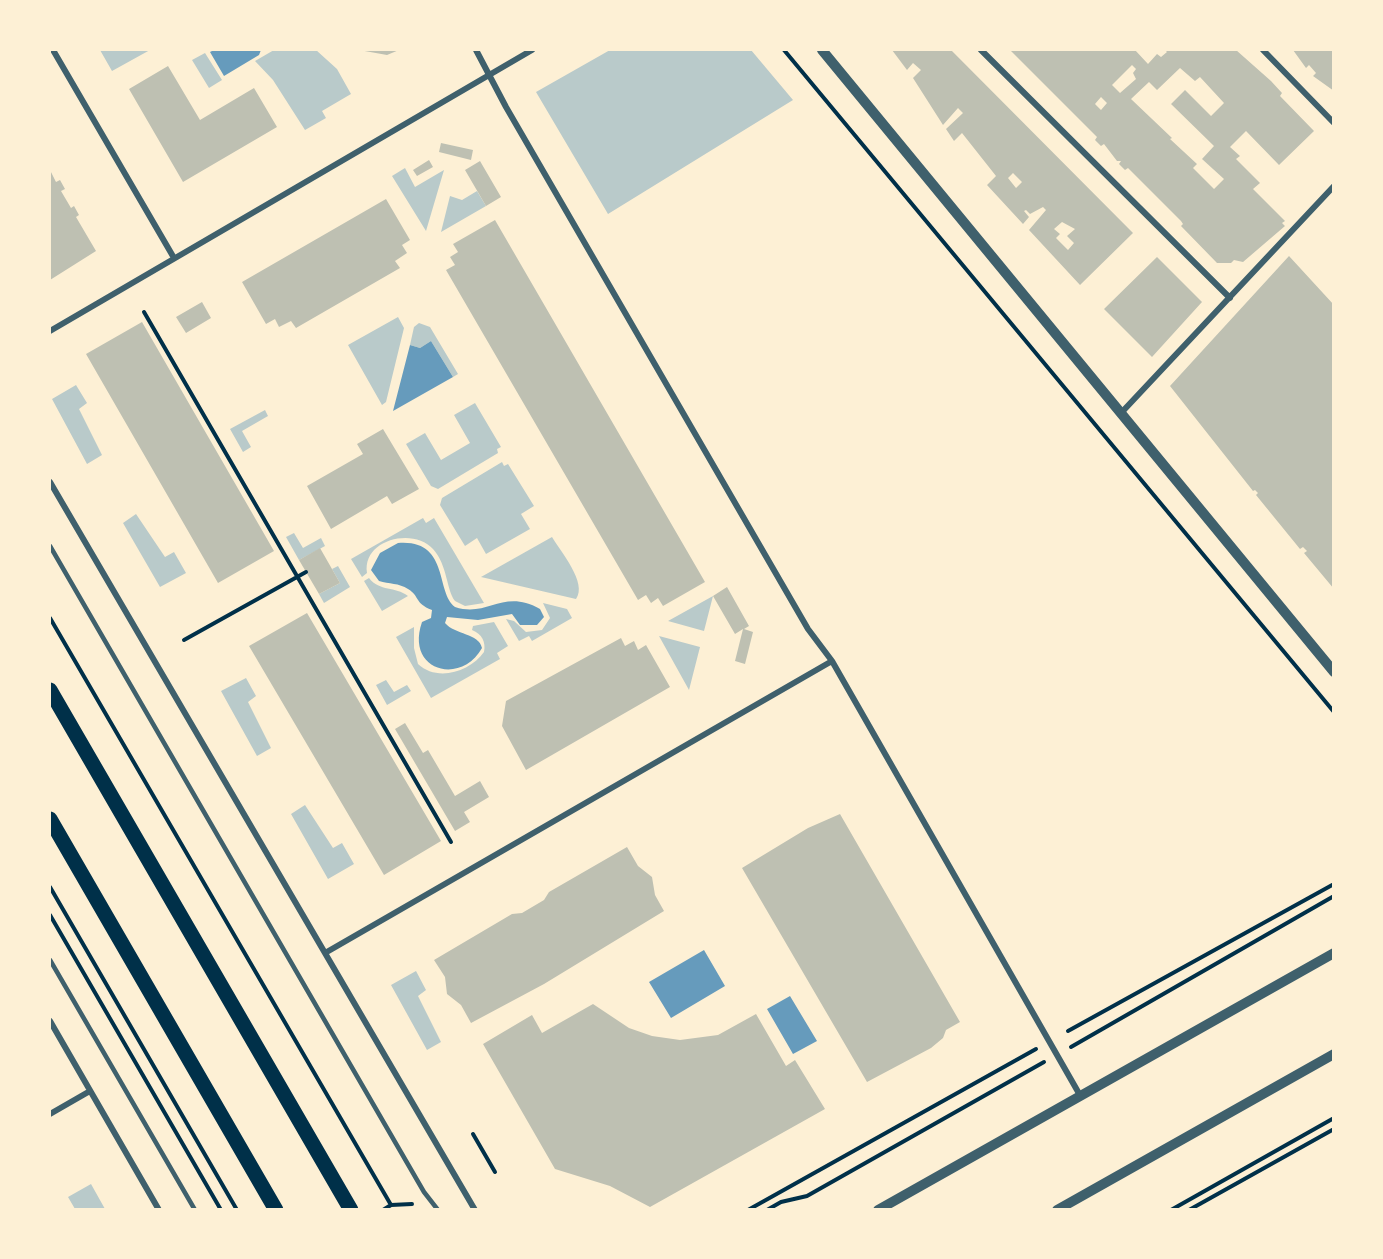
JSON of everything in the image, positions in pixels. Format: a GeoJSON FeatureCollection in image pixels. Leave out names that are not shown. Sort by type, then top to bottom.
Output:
{"type":"FeatureCollection","features":[{"type":"Feature","properties":{"kind":"main road"},"geometry":{"type":"LineString","coordinates":[[50,690],[351,1209]]}},
{"type":"Feature","properties":{"kind":"main road"},"geometry":{"type":"LineString","coordinates":[[50,819],[276,1209]]}},
{"type":"Feature","properties":{"kind":"street"},"geometry":{"type":"LineString","coordinates":[[53,50],[174,258]]}},
{"type":"Feature","properties":{"kind":"street"},"geometry":{"type":"LineString","coordinates":[[476,50],[512,117],[808,628],[832,661],[1081,1097]]}},
{"type":"Feature","properties":{"kind":"street"},"geometry":{"type":"LineString","coordinates":[[50,331],[532,50]]}},
{"type":"Feature","properties":{"kind":"street"},"geometry":{"type":"LineString","coordinates":[[822,50],[1334,672]]}},
{"type":"Feature","properties":{"kind":"street"},"geometry":{"type":"LineString","coordinates":[[981,50],[1230,298]]}},
{"type":"Feature","properties":{"kind":"street"},"geometry":{"type":"LineString","coordinates":[[1263,50],[1334,123]]}},
{"type":"Feature","properties":{"kind":"street"},"geometry":{"type":"LineString","coordinates":[[1122,412],[1334,186]]}},
{"type":"Feature","properties":{"kind":"street"},"geometry":{"type":"LineString","coordinates":[[50,482],[475,1209]]}},
{"type":"Feature","properties":{"kind":"street"},"geometry":{"type":"LineString","coordinates":[[325,953],[832,661]]}},
{"type":"Feature","properties":{"kind":"street"},"geometry":{"type":"LineString","coordinates":[[878,1209],[1334,953]]}},
{"type":"Feature","properties":{"kind":"street"},"geometry":{"type":"LineString","coordinates":[[50,1021],[159,1209]]}},
{"type":"Feature","properties":{"kind":"street"},"geometry":{"type":"LineString","coordinates":[[1057,1209],[1334,1054]]}},
{"type":"Feature","properties":{"kind":"street"},"geometry":{"type":"LineString","coordinates":[[50,1114],[90,1091]]}},
{"type":"Feature","properties":{"kind":"lane"},"geometry":{"type":"LineString","coordinates":[[50,546],[424,1192],[438,1209]]}},
{"type":"Feature","properties":{"kind":"lane"},"geometry":{"type":"LineString","coordinates":[[50,960],[195,1209]]}},
{"type":"Feature","properties":{"kind":"path"},"geometry":{"type":"LineString","coordinates":[[784,50],[1334,712]]}},
{"type":"Feature","properties":{"kind":"path"},"geometry":{"type":"LineString","coordinates":[[144,312],[451,842]]}},
{"type":"Feature","properties":{"kind":"path"},"geometry":{"type":"LineString","coordinates":[[184,640],[306,572]]}},
{"type":"Feature","properties":{"kind":"path"},"geometry":{"type":"LineString","coordinates":[[50,618],[391,1205]]}},
{"type":"Feature","properties":{"kind":"path"},"geometry":{"type":"LineString","coordinates":[[1068,1032],[1334,884]]}},
{"type":"Feature","properties":{"kind":"path"},"geometry":{"type":"LineString","coordinates":[[50,887],[237,1209]]}},
{"type":"Feature","properties":{"kind":"path"},"geometry":{"type":"LineString","coordinates":[[1083,1040],[1334,896]]}},
{"type":"Feature","properties":{"kind":"path"},"geometry":{"type":"LineString","coordinates":[[50,915],[221,1209]]}},
{"type":"Feature","properties":{"kind":"path"},"geometry":{"type":"LineString","coordinates":[[748,1209],[1038,1048]]}},
{"type":"Feature","properties":{"kind":"path"},"geometry":{"type":"LineString","coordinates":[[767,1209],[781,1202],[807,1196],[1041,1064]]}},
{"type":"Feature","properties":{"kind":"path"},"geometry":{"type":"LineString","coordinates":[[1171,1209],[1334,1118]]}},
{"type":"Feature","properties":{"kind":"path"},"geometry":{"type":"LineString","coordinates":[[1189,1209],[1334,1129]]}},
{"type":"Feature","properties":{"kind":"path"},"geometry":{"type":"LineString","coordinates":[[473,1134],[495,1172]]}},
{"type":"Feature","properties":{"kind":"path"},"geometry":{"type":"LineString","coordinates":[[382,1209],[391,1205],[414,1204]]}},
{"type":"Feature","properties":{"kind":"shaded area"},"geometry":{"type":"Polygon","coordinates":[[[100,50],[150,50],[112,71],[100,50]]]}},
{"type":"Feature","properties":{"kind":"shaded area"},"geometry":{"type":"Polygon","coordinates":[[[274,50],[316,50],[337,69],[351,94],[322,111],[326,118],[305,130],[273,80],[255,61],[274,50]]]}},
{"type":"Feature","properties":{"kind":"shaded area"},"geometry":{"type":"Polygon","coordinates":[[[610,50],[751,50],[793,100],[608,214],[536,92],[610,50]]]}},
{"type":"Feature","properties":{"kind":"shaded area"},"geometry":{"type":"Polygon","coordinates":[[[205,53],[222,80],[209,88],[192,60],[205,53]]]}},
{"type":"Feature","properties":{"kind":"shaded area"},"geometry":{"type":"Polygon","coordinates":[[[405,168],[415,187],[444,170],[426,231],[392,176],[405,168]]]}},
{"type":"Feature","properties":{"kind":"shaded area"},"geometry":{"type":"Polygon","coordinates":[[[477,191],[486,206],[441,232],[450,196],[462,200],[477,191]]]}},
{"type":"Feature","properties":{"kind":"shaded area"},"geometry":{"type":"Polygon","coordinates":[[[398,317],[404,328],[386,402],[382,405],[348,345],[398,317]]]}},
{"type":"Feature","properties":{"kind":"shaded area"},"geometry":{"type":"Polygon","coordinates":[[[419,323],[430,327],[458,374],[453,377],[431,341],[420,348],[410,345],[414,327],[419,323]]]}},
{"type":"Feature","properties":{"kind":"shaded area"},"geometry":{"type":"Polygon","coordinates":[[[76,385],[87,403],[79,409],[102,455],[87,464],[52,399],[76,385]]]}},
{"type":"Feature","properties":{"kind":"shaded area"},"geometry":{"type":"Polygon","coordinates":[[[475,403],[501,447],[497,449],[498,453],[438,489],[431,486],[406,444],[425,433],[441,460],[470,443],[454,415],[475,403]]]}},
{"type":"Feature","properties":{"kind":"shaded area"},"geometry":{"type":"Polygon","coordinates":[[[265,410],[268,416],[242,431],[251,447],[243,452],[230,429],[265,410]]]}},
{"type":"Feature","properties":{"kind":"shaded area"},"geometry":{"type":"Polygon","coordinates":[[[502,462],[504,466],[508,464],[534,506],[521,514],[530,529],[486,554],[477,538],[465,546],[440,505],[442,498],[502,462]]]}},
{"type":"Feature","properties":{"kind":"shaded area"},"geometry":{"type":"Polygon","coordinates":[[[136,514],[165,557],[174,552],[186,573],[160,587],[123,523],[136,514]]]}},
{"type":"Feature","properties":{"kind":"shaded area"},"geometry":{"type":"Polygon","coordinates":[[[423,518],[426,523],[434,518],[484,603],[465,606],[455,601],[438,556],[425,542],[414,539],[391,540],[381,545],[373,552],[368,561],[367,573],[362,577],[351,559],[423,518]]]}},
{"type":"Feature","properties":{"kind":"shaded area"},"geometry":{"type":"Polygon","coordinates":[[[294,533],[303,548],[321,538],[325,546],[299,560],[286,537],[294,533]]]}},
{"type":"Feature","properties":{"kind":"shaded area"},"geometry":{"type":"Polygon","coordinates":[[[552,537],[576,576],[579,592],[576,599],[481,577],[552,537]]]}},
{"type":"Feature","properties":{"kind":"shaded area"},"geometry":{"type":"Polygon","coordinates":[[[338,566],[350,587],[324,603],[319,594],[340,583],[332,569],[338,566]]]}},
{"type":"Feature","properties":{"kind":"shaded area"},"geometry":{"type":"Polygon","coordinates":[[[369,578],[378,585],[408,596],[382,611],[364,581],[369,578]]]}},
{"type":"Feature","properties":{"kind":"shaded area"},"geometry":{"type":"Polygon","coordinates":[[[713,596],[704,631],[668,621],[713,596]]]}},
{"type":"Feature","properties":{"kind":"shaded area"},"geometry":{"type":"Polygon","coordinates":[[[543,603],[567,609],[572,618],[532,641],[529,636],[519,641],[506,619],[514,621],[526,632],[542,630],[550,618],[543,603]]]}},
{"type":"Feature","properties":{"kind":"shaded area"},"geometry":{"type":"Polygon","coordinates":[[[494,622],[508,646],[497,653],[500,659],[431,698],[396,637],[414,627],[414,648],[418,664],[434,673],[453,672],[470,665],[484,652],[482,639],[472,630],[473,626],[494,622]]]}},
{"type":"Feature","properties":{"kind":"shaded area"},"geometry":{"type":"Polygon","coordinates":[[[659,636],[700,647],[689,690],[659,636]]]}},
{"type":"Feature","properties":{"kind":"shaded area"},"geometry":{"type":"Polygon","coordinates":[[[246,678],[256,696],[248,702],[271,748],[257,756],[221,691],[246,678]]]}},
{"type":"Feature","properties":{"kind":"shaded area"},"geometry":{"type":"Polygon","coordinates":[[[386,680],[394,692],[407,685],[411,691],[387,705],[376,685],[386,680]]]}},
{"type":"Feature","properties":{"kind":"shaded area"},"geometry":{"type":"Polygon","coordinates":[[[305,805],[333,848],[342,843],[354,864],[328,879],[291,814],[305,805]]]}},
{"type":"Feature","properties":{"kind":"shaded area"},"geometry":{"type":"Polygon","coordinates":[[[416,971],[426,990],[418,996],[441,1042],[427,1050],[391,985],[416,971]]]}},
{"type":"Feature","properties":{"kind":"shaded area"},"geometry":{"type":"Polygon","coordinates":[[[91,1184],[105,1209],[75,1209],[68,1197],[91,1184]]]}},
{"type":"Feature","properties":{"kind":"water"},"geometry":{"type":"Polygon","coordinates":[[[214,50],[261,50],[259,55],[224,76],[210,52],[214,50]]]}},
{"type":"Feature","properties":{"kind":"water"},"geometry":{"type":"Polygon","coordinates":[[[431,341],[453,377],[393,411],[410,345],[420,348],[431,341]]]}},
{"type":"Feature","properties":{"kind":"water"},"geometry":{"type":"Polygon","coordinates":[[[398,543],[415,544],[426,549],[434,558],[449,600],[455,607],[477,609],[516,601],[540,609],[544,617],[537,625],[520,625],[512,614],[478,620],[447,617],[445,623],[449,627],[476,639],[482,648],[473,660],[461,667],[438,668],[428,662],[421,652],[419,639],[422,622],[431,618],[432,610],[422,605],[405,587],[379,581],[371,570],[380,553],[398,543]]]}},
{"type":"Feature","properties":{"kind":"water"},"geometry":{"type":"Polygon","coordinates":[[[704,950],[725,986],[671,1018],[649,982],[704,950]]]}},
{"type":"Feature","properties":{"kind":"water"},"geometry":{"type":"Polygon","coordinates":[[[790,996],[817,1041],[793,1054],[767,1009],[790,996]]]}},
{"type":"Feature","properties":{"kind":"building"},"geometry":{"type":"Polygon","coordinates":[[[359,50],[399,50],[387,55],[359,50]]]}},
{"type":"Feature","properties":{"kind":"building"},"geometry":{"type":"Polygon","coordinates":[[[892,50],[951,50],[1133,233],[1080,285],[1029,230],[1046,210],[1043,207],[1030,214],[1024,211],[1029,217],[1023,224],[987,185],[996,176],[962,133],[954,141],[946,129],[963,113],[958,108],[943,125],[913,78],[921,70],[913,63],[907,70],[892,50]],[[1013,173],[1008,178],[1016,188],[1022,182],[1013,173]],[[1062,222],[1054,229],[1060,234],[1056,238],[1068,250],[1074,243],[1067,236],[1075,229],[1062,222]]]}},
{"type":"Feature","properties":{"kind":"building"},"geometry":{"type":"Polygon","coordinates":[[[1010,50],[1135,50],[1148,64],[1157,54],[1161,57],[1167,52],[1165,50],[1236,50],[1271,81],[1282,93],[1280,96],[1314,131],[1279,165],[1246,131],[1230,147],[1240,156],[1236,159],[1260,183],[1253,189],[1285,221],[1282,223],[1285,226],[1243,262],[1234,260],[1231,263],[1217,263],[1181,226],[1183,224],[1181,221],[1128,168],[1125,170],[1119,164],[1121,161],[1117,161],[1104,144],[1101,146],[1095,140],[1097,137],[1010,50]],[[1132,65],[1112,85],[1120,93],[1136,79],[1133,73],[1136,69],[1132,65]],[[1180,68],[1157,90],[1149,82],[1131,99],[1197,164],[1193,168],[1214,189],[1224,179],[1202,159],[1214,146],[1171,104],[1185,90],[1211,116],[1224,103],[1200,77],[1195,81],[1180,68]],[[1101,97],[1095,104],[1101,110],[1107,103],[1101,97]]]}},
{"type":"Feature","properties":{"kind":"building"},"geometry":{"type":"Polygon","coordinates":[[[1293,50],[1334,50],[1334,91],[1313,76],[1316,73],[1309,65],[1306,68],[1293,50]]]}},
{"type":"Feature","properties":{"kind":"building"},"geometry":{"type":"Polygon","coordinates":[[[168,66],[200,120],[254,88],[277,127],[183,182],[129,89],[168,66]]]}},
{"type":"Feature","properties":{"kind":"building"},"geometry":{"type":"Polygon","coordinates":[[[441,143],[473,150],[471,160],[439,152],[441,143]]]}},
{"type":"Feature","properties":{"kind":"building"},"geometry":{"type":"Polygon","coordinates":[[[429,160],[433,167],[417,176],[413,170],[429,160]]]}},
{"type":"Feature","properties":{"kind":"building"},"geometry":{"type":"Polygon","coordinates":[[[480,161],[501,197],[486,206],[465,170],[480,161]]]}},
{"type":"Feature","properties":{"kind":"building"},"geometry":{"type":"Polygon","coordinates":[[[50,170],[56,182],[60,180],[65,189],[61,191],[71,208],[74,206],[79,215],[76,217],[96,251],[50,280],[50,170]]]}},
{"type":"Feature","properties":{"kind":"building"},"geometry":{"type":"Polygon","coordinates":[[[386,199],[410,240],[402,245],[407,253],[395,261],[400,268],[296,328],[291,321],[279,327],[275,319],[266,324],[242,282],[386,199]]]}},
{"type":"Feature","properties":{"kind":"building"},"geometry":{"type":"Polygon","coordinates":[[[495,220],[705,582],[663,606],[658,598],[651,603],[646,595],[638,600],[446,270],[455,265],[450,257],[458,252],[453,244],[495,220]]]}},
{"type":"Feature","properties":{"kind":"building"},"geometry":{"type":"Polygon","coordinates":[[[1289,256],[1334,305],[1334,589],[1304,553],[1307,551],[1303,547],[1300,549],[1256,495],[1258,493],[1253,491],[1170,386],[1289,256]]]}},
{"type":"Feature","properties":{"kind":"building"},"geometry":{"type":"Polygon","coordinates":[[[1157,257],[1202,302],[1152,357],[1104,309],[1157,257]]]}},
{"type":"Feature","properties":{"kind":"building"},"geometry":{"type":"Polygon","coordinates":[[[202,302],[211,318],[186,333],[176,317],[202,302]]]}},
{"type":"Feature","properties":{"kind":"building"},"geometry":{"type":"Polygon","coordinates":[[[142,322],[274,551],[218,583],[86,354],[142,322]]]}},
{"type":"Feature","properties":{"kind":"building"},"geometry":{"type":"Polygon","coordinates":[[[383,429],[419,489],[392,504],[387,496],[331,529],[307,486],[363,454],[357,444],[383,429]]]}},
{"type":"Feature","properties":{"kind":"building"},"geometry":{"type":"Polygon","coordinates":[[[320,548],[340,583],[319,594],[299,560],[320,548]]]}},
{"type":"Feature","properties":{"kind":"building"},"geometry":{"type":"Polygon","coordinates":[[[727,587],[749,626],[744,629],[753,632],[745,664],[735,661],[743,629],[735,634],[713,596],[727,587]]]}},
{"type":"Feature","properties":{"kind":"building"},"geometry":{"type":"Polygon","coordinates":[[[307,613],[441,841],[384,875],[249,646],[307,613]]]}},
{"type":"Feature","properties":{"kind":"building"},"geometry":{"type":"Polygon","coordinates":[[[621,638],[625,646],[634,641],[638,650],[646,645],[670,687],[526,770],[502,726],[506,701],[621,638]]]}},
{"type":"Feature","properties":{"kind":"building"},"geometry":{"type":"Polygon","coordinates":[[[405,723],[423,753],[428,750],[455,796],[480,781],[489,797],[464,812],[470,822],[455,831],[395,729],[405,723]]]}},
{"type":"Feature","properties":{"kind":"building"},"geometry":{"type":"Polygon","coordinates":[[[840,814],[960,1022],[946,1030],[943,1038],[931,1048],[867,1082],[742,868],[808,828],[840,814]]]}},
{"type":"Feature","properties":{"kind":"building"},"geometry":{"type":"Polygon","coordinates":[[[627,847],[638,866],[652,877],[655,895],[664,911],[544,984],[471,1023],[461,1005],[447,994],[445,977],[434,960],[512,914],[522,913],[544,900],[549,892],[627,847]]]}},
{"type":"Feature","properties":{"kind":"building"},"geometry":{"type":"Polygon","coordinates":[[[593,1004],[629,1028],[652,1036],[680,1040],[718,1035],[756,1014],[786,1066],[795,1060],[825,1109],[650,1207],[610,1186],[555,1169],[483,1044],[532,1015],[542,1033],[593,1004]]]}}]}
